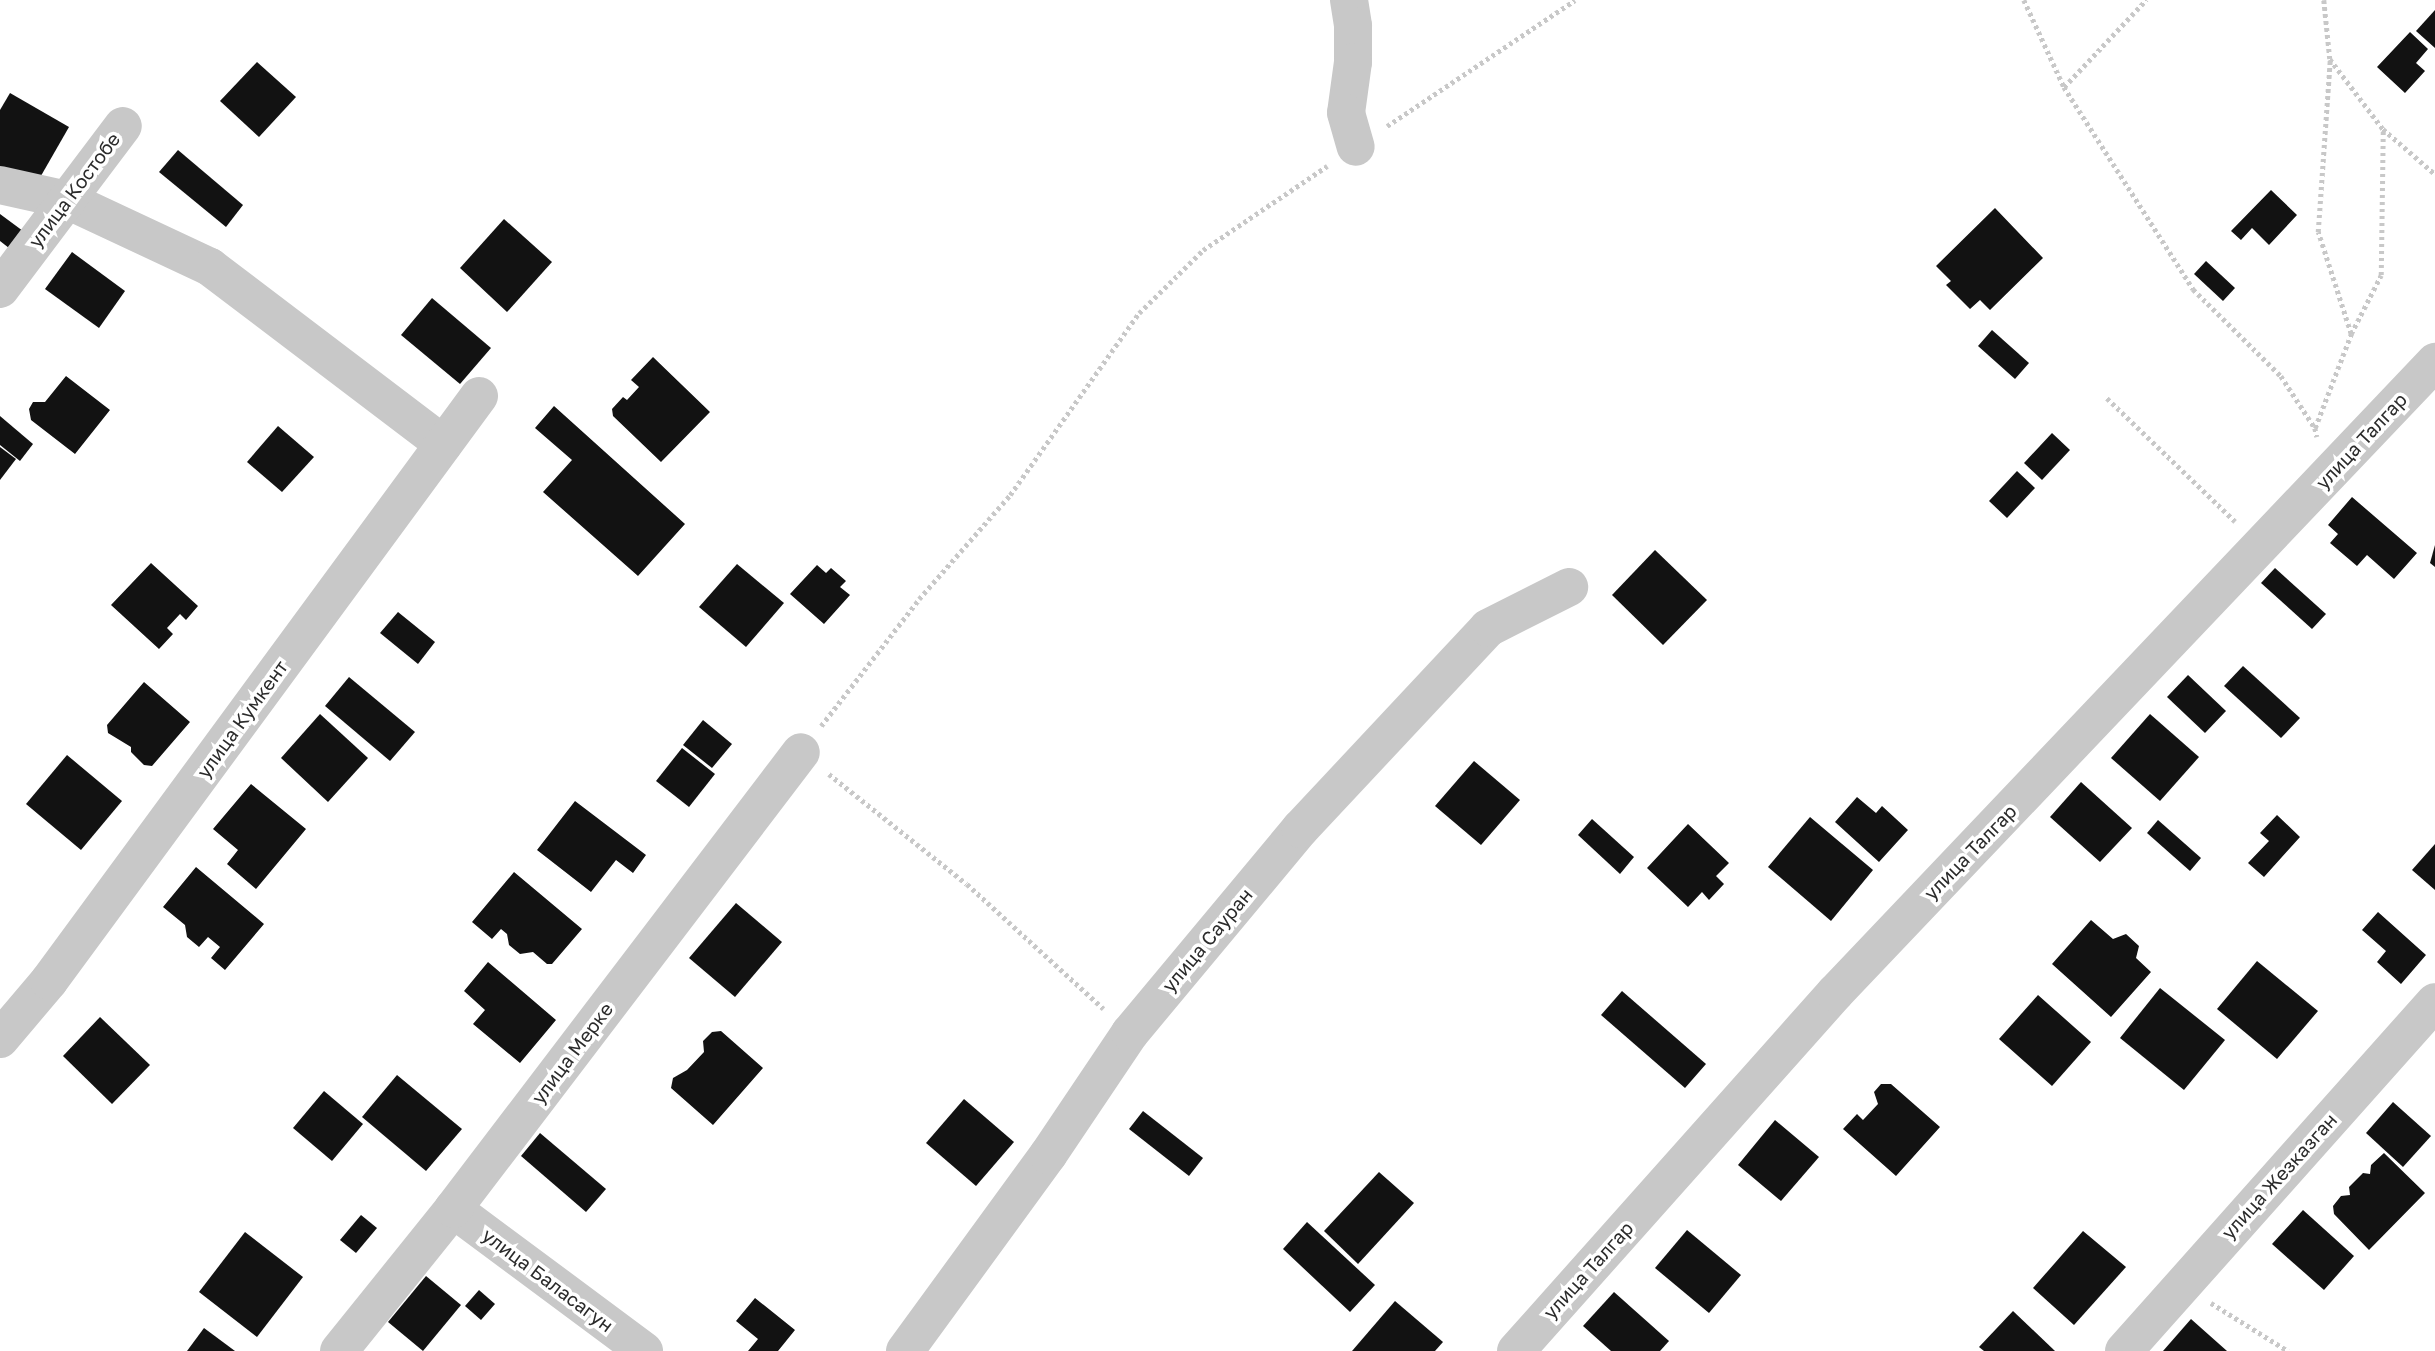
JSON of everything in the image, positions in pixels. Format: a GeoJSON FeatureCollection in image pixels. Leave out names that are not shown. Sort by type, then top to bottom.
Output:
{"type":"FeatureCollection","features":[{"type":"Feature","properties":{"kind":"street"},"geometry":{"type":"LineString","coordinates":[[1349,0],[1353,26],[1353,62],[1346,113],[1356,147]]}},
{"type":"Feature","properties":{"kind":"street","name":"улица Костобе"},"geometry":{"type":"LineString","coordinates":[[0,289],[123,126]]}},
{"type":"Feature","properties":{"kind":"street"},"geometry":{"type":"LineString","coordinates":[[0,185],[67,200],[210,267],[443,444]]}},
{"type":"Feature","properties":{"kind":"street","name":"улица Талгар"},"geometry":{"type":"LineString","coordinates":[[1516,1351],[1835,993],[2435,362]]}},
{"type":"Feature","properties":{"kind":"street","name":"улица Кумкент"},"geometry":{"type":"LineString","coordinates":[[0,1039],[57,970],[479,396]]}},
{"type":"Feature","properties":{"kind":"street","name":"улица Сауран"},"geometry":{"type":"LineString","coordinates":[[905,1351],[1048,1155],[1130,1033],[1300,829],[1488,628],[1569,587]]}},
{"type":"Feature","properties":{"kind":"street","name":"улица Мерке"},"geometry":{"type":"LineString","coordinates":[[339,1351],[453,1209],[801,752]]}},
{"type":"Feature","properties":{"kind":"street","name":"улица Жезказган"},"geometry":{"type":"LineString","coordinates":[[2124,1351],[2435,1002]]}},
{"type":"Feature","properties":{"kind":"street","name":"улица Баласагун"},"geometry":{"type":"LineString","coordinates":[[453,1209],[644,1351]]}},
{"type":"Feature","properties":{"kind":"path"},"geometry":{"type":"LineString","coordinates":[[1130,1033],[967,884],[801,752],[919,599],[1010,495],[1139,313],[1203,250],[1575,0]]}},
{"type":"Feature","properties":{"kind":"path"},"geometry":{"type":"LineString","coordinates":[[2024,0],[2064,87],[2193,289],[2281,376],[2315,428],[2326,479]]}},
{"type":"Feature","properties":{"kind":"path"},"geometry":{"type":"LineString","coordinates":[[2064,87],[2146,0]]}},
{"type":"Feature","properties":{"kind":"path"},"geometry":{"type":"LineString","coordinates":[[2324,0],[2330,59],[2318,232],[2351,334]]}},
{"type":"Feature","properties":{"kind":"path"},"geometry":{"type":"LineString","coordinates":[[2330,59],[2383,129],[2435,174]]}},
{"type":"Feature","properties":{"kind":"path"},"geometry":{"type":"LineString","coordinates":[[2315,428],[2351,334],[2381,275],[2383,129]]}},
{"type":"Feature","properties":{"kind":"path"},"geometry":{"type":"LineString","coordinates":[[2107,398],[2261,547]]}},
{"type":"Feature","properties":{"kind":"path"},"geometry":{"type":"LineString","coordinates":[[2180,1286],[2251,1326],[2288,1351]]}},
{"type":"Feature","properties":{"kind":"building"},"geometry":{"type":"Polygon","coordinates":[[[2435,10],[2435,48],[2416,31],[2435,10]]]}},
{"type":"Feature","properties":{"kind":"building"},"geometry":{"type":"Polygon","coordinates":[[[2410,32],[2428,49],[2416,63],[2425,71],[2405,93],[2377,67],[2410,32]]]}},
{"type":"Feature","properties":{"kind":"building"},"geometry":{"type":"Polygon","coordinates":[[[257,62],[296,97],[259,137],[220,101],[257,62]]]}},
{"type":"Feature","properties":{"kind":"building"},"geometry":{"type":"Polygon","coordinates":[[[10,93],[69,127],[34,188],[0,168],[0,110],[10,93]]]}},
{"type":"Feature","properties":{"kind":"building"},"geometry":{"type":"Polygon","coordinates":[[[178,150],[243,205],[226,227],[159,172],[178,150]]]}},
{"type":"Feature","properties":{"kind":"building"},"geometry":{"type":"Polygon","coordinates":[[[2271,190],[2297,215],[2269,245],[2252,228],[2241,240],[2231,231],[2271,190]]]}},
{"type":"Feature","properties":{"kind":"building"},"geometry":{"type":"Polygon","coordinates":[[[1995,208],[2043,258],[1990,310],[1980,300],[1970,309],[1946,285],[1951,281],[1936,266],[1995,208]]]}},
{"type":"Feature","properties":{"kind":"building"},"geometry":{"type":"Polygon","coordinates":[[[0,214],[23,231],[9,248],[0,241],[0,214]]]}},
{"type":"Feature","properties":{"kind":"building"},"geometry":{"type":"Polygon","coordinates":[[[504,219],[552,262],[507,312],[460,268],[504,219]]]}},
{"type":"Feature","properties":{"kind":"building"},"geometry":{"type":"Polygon","coordinates":[[[72,252],[125,291],[99,328],[45,289],[72,252]]]}},
{"type":"Feature","properties":{"kind":"building"},"geometry":{"type":"Polygon","coordinates":[[[2206,261],[2235,288],[2223,301],[2194,274],[2206,261]]]}},
{"type":"Feature","properties":{"kind":"building"},"geometry":{"type":"Polygon","coordinates":[[[432,298],[491,348],[460,384],[401,335],[432,298]]]}},
{"type":"Feature","properties":{"kind":"building"},"geometry":{"type":"Polygon","coordinates":[[[1992,330],[2029,363],[2015,379],[1978,346],[1992,330]]]}},
{"type":"Feature","properties":{"kind":"building"},"geometry":{"type":"Polygon","coordinates":[[[653,357],[710,412],[661,462],[613,416],[612,409],[623,397],[627,400],[639,387],[631,380],[653,357]]]}},
{"type":"Feature","properties":{"kind":"building"},"geometry":{"type":"Polygon","coordinates":[[[66,376],[110,410],[75,454],[31,420],[29,409],[33,402],[45,402],[66,376]]]}},
{"type":"Feature","properties":{"kind":"building"},"geometry":{"type":"Polygon","coordinates":[[[554,406],[685,524],[638,576],[543,492],[572,460],[535,428],[554,406]]]}},
{"type":"Feature","properties":{"kind":"building"},"geometry":{"type":"Polygon","coordinates":[[[0,416],[33,444],[20,461],[0,445],[0,416]]]}},
{"type":"Feature","properties":{"kind":"building"},"geometry":{"type":"Polygon","coordinates":[[[278,426],[314,457],[282,492],[247,462],[278,426]]]}},
{"type":"Feature","properties":{"kind":"building"},"geometry":{"type":"Polygon","coordinates":[[[2052,433],[2070,450],[2042,480],[2024,463],[2052,433]]]}},
{"type":"Feature","properties":{"kind":"building"},"geometry":{"type":"Polygon","coordinates":[[[0,447],[16,459],[0,480],[0,447]]]}},
{"type":"Feature","properties":{"kind":"building"},"geometry":{"type":"Polygon","coordinates":[[[2017,471],[2035,488],[2007,518],[1989,501],[2017,471]]]}},
{"type":"Feature","properties":{"kind":"building"},"geometry":{"type":"Polygon","coordinates":[[[2352,497],[2417,553],[2394,579],[2367,555],[2357,566],[2330,543],[2338,534],[2328,525],[2352,497]]]}},
{"type":"Feature","properties":{"kind":"building"},"geometry":{"type":"Polygon","coordinates":[[[2435,545],[2435,567],[2430,563],[2435,545]]]}},
{"type":"Feature","properties":{"kind":"building"},"geometry":{"type":"Polygon","coordinates":[[[1655,550],[1707,600],[1663,645],[1612,595],[1655,550]]]}},
{"type":"Feature","properties":{"kind":"building"},"geometry":{"type":"Polygon","coordinates":[[[151,563],[198,606],[186,620],[180,614],[167,628],[173,634],[159,649],[111,605],[151,563]]]}},
{"type":"Feature","properties":{"kind":"building"},"geometry":{"type":"Polygon","coordinates":[[[737,564],[784,603],[746,647],[699,607],[737,564]]]}},
{"type":"Feature","properties":{"kind":"building"},"geometry":{"type":"Polygon","coordinates":[[[817,565],[826,573],[831,568],[846,581],[840,587],[850,595],[824,624],[790,594],[817,565]]]}},
{"type":"Feature","properties":{"kind":"building"},"geometry":{"type":"Polygon","coordinates":[[[2275,568],[2326,614],[2312,629],[2261,583],[2275,568]]]}},
{"type":"Feature","properties":{"kind":"building"},"geometry":{"type":"Polygon","coordinates":[[[398,612],[435,642],[418,664],[380,633],[398,612]]]}},
{"type":"Feature","properties":{"kind":"building"},"geometry":{"type":"Polygon","coordinates":[[[2243,666],[2300,718],[2281,738],[2224,686],[2243,666]]]}},
{"type":"Feature","properties":{"kind":"building"},"geometry":{"type":"Polygon","coordinates":[[[2188,675],[2226,711],[2205,733],[2167,697],[2188,675]]]}},
{"type":"Feature","properties":{"kind":"building"},"geometry":{"type":"Polygon","coordinates":[[[349,677],[415,732],[390,761],[325,706],[349,677]]]}},
{"type":"Feature","properties":{"kind":"building"},"geometry":{"type":"Polygon","coordinates":[[[144,682],[190,722],[152,766],[144,765],[131,752],[131,747],[108,733],[107,725],[144,682]]]}},
{"type":"Feature","properties":{"kind":"building"},"geometry":{"type":"Polygon","coordinates":[[[320,714],[368,758],[328,802],[281,758],[320,714]]]}},
{"type":"Feature","properties":{"kind":"building"},"geometry":{"type":"Polygon","coordinates":[[[2150,714],[2199,757],[2160,801],[2111,758],[2150,714]]]}},
{"type":"Feature","properties":{"kind":"building"},"geometry":{"type":"Polygon","coordinates":[[[703,720],[732,744],[712,768],[683,745],[703,720]]]}},
{"type":"Feature","properties":{"kind":"building"},"geometry":{"type":"Polygon","coordinates":[[[682,748],[715,774],[689,807],[656,781],[682,748]]]}},
{"type":"Feature","properties":{"kind":"building"},"geometry":{"type":"Polygon","coordinates":[[[67,755],[122,801],[81,850],[26,804],[67,755]]]}},
{"type":"Feature","properties":{"kind":"building"},"geometry":{"type":"Polygon","coordinates":[[[1474,761],[1520,800],[1481,845],[1435,806],[1474,761]]]}},
{"type":"Feature","properties":{"kind":"building"},"geometry":{"type":"Polygon","coordinates":[[[2081,782],[2132,828],[2100,862],[2050,817],[2081,782]]]}},
{"type":"Feature","properties":{"kind":"building"},"geometry":{"type":"Polygon","coordinates":[[[251,784],[306,829],[256,889],[227,864],[238,850],[213,829],[251,784]]]}},
{"type":"Feature","properties":{"kind":"building"},"geometry":{"type":"Polygon","coordinates":[[[1857,797],[1876,813],[1882,806],[1908,830],[1879,862],[1835,822],[1857,797]]]}},
{"type":"Feature","properties":{"kind":"building"},"geometry":{"type":"Polygon","coordinates":[[[575,801],[646,855],[633,873],[616,860],[591,892],[537,850],[575,801]]]}},
{"type":"Feature","properties":{"kind":"building"},"geometry":{"type":"Polygon","coordinates":[[[2277,815],[2300,837],[2264,877],[2248,863],[2269,841],[2260,833],[2277,815]]]}},
{"type":"Feature","properties":{"kind":"building"},"geometry":{"type":"Polygon","coordinates":[[[1810,817],[1873,870],[1831,921],[1768,867],[1810,817]]]}},
{"type":"Feature","properties":{"kind":"building"},"geometry":{"type":"Polygon","coordinates":[[[1592,819],[1634,857],[1620,874],[1578,835],[1592,819]]]}},
{"type":"Feature","properties":{"kind":"building"},"geometry":{"type":"Polygon","coordinates":[[[2158,820],[2201,858],[2190,871],[2147,833],[2158,820]]]}},
{"type":"Feature","properties":{"kind":"building"},"geometry":{"type":"Polygon","coordinates":[[[1688,824],[1729,863],[1716,876],[1724,884],[1709,900],[1702,892],[1688,907],[1647,868],[1688,824]]]}},
{"type":"Feature","properties":{"kind":"building"},"geometry":{"type":"Polygon","coordinates":[[[2435,844],[2435,890],[2412,870],[2435,844]]]}},
{"type":"Feature","properties":{"kind":"building"},"geometry":{"type":"Polygon","coordinates":[[[196,867],[264,924],[225,970],[211,958],[220,947],[208,937],[199,947],[187,937],[185,925],[163,907],[196,867]]]}},
{"type":"Feature","properties":{"kind":"building"},"geometry":{"type":"Polygon","coordinates":[[[514,872],[582,929],[552,964],[547,964],[533,952],[520,954],[509,945],[507,934],[501,929],[492,939],[472,922],[514,872]]]}},
{"type":"Feature","properties":{"kind":"building"},"geometry":{"type":"Polygon","coordinates":[[[736,903],[782,942],[735,997],[689,958],[736,903]]]}},
{"type":"Feature","properties":{"kind":"building"},"geometry":{"type":"Polygon","coordinates":[[[2378,912],[2426,955],[2401,984],[2377,962],[2386,951],[2362,930],[2378,912]]]}},
{"type":"Feature","properties":{"kind":"building"},"geometry":{"type":"Polygon","coordinates":[[[2091,920],[2113,939],[2126,934],[2139,946],[2136,958],[2151,972],[2111,1017],[2052,964],[2091,920]]]}},
{"type":"Feature","properties":{"kind":"building"},"geometry":{"type":"Polygon","coordinates":[[[2257,961],[2318,1011],[2277,1059],[2217,1009],[2257,961]]]}},
{"type":"Feature","properties":{"kind":"building"},"geometry":{"type":"Polygon","coordinates":[[[488,962],[556,1020],[520,1063],[473,1024],[485,1010],[464,991],[488,962]]]}},
{"type":"Feature","properties":{"kind":"building"},"geometry":{"type":"Polygon","coordinates":[[[2160,988],[2225,1040],[2184,1090],[2120,1038],[2160,988]]]}},
{"type":"Feature","properties":{"kind":"building"},"geometry":{"type":"Polygon","coordinates":[[[1622,991],[1706,1064],[1685,1088],[1601,1015],[1622,991]]]}},
{"type":"Feature","properties":{"kind":"building"},"geometry":{"type":"Polygon","coordinates":[[[2038,995],[2091,1042],[2052,1086],[1999,1039],[2038,995]]]}},
{"type":"Feature","properties":{"kind":"building"},"geometry":{"type":"Polygon","coordinates":[[[100,1017],[150,1065],[112,1104],[63,1056],[100,1017]]]}},
{"type":"Feature","properties":{"kind":"building"},"geometry":{"type":"Polygon","coordinates":[[[721,1031],[763,1068],[713,1125],[671,1088],[673,1078],[687,1070],[704,1052],[703,1041],[712,1032],[721,1031]]]}},
{"type":"Feature","properties":{"kind":"building"},"geometry":{"type":"Polygon","coordinates":[[[397,1075],[462,1129],[426,1171],[362,1117],[397,1075]]]}},
{"type":"Feature","properties":{"kind":"building"},"geometry":{"type":"Polygon","coordinates":[[[1881,1084],[1891,1084],[1940,1127],[1896,1176],[1843,1129],[1857,1114],[1863,1120],[1878,1104],[1874,1092],[1881,1084]]]}},
{"type":"Feature","properties":{"kind":"building"},"geometry":{"type":"Polygon","coordinates":[[[324,1091],[363,1124],[332,1161],[293,1128],[324,1091]]]}},
{"type":"Feature","properties":{"kind":"building"},"geometry":{"type":"Polygon","coordinates":[[[964,1099],[1014,1142],[976,1186],[926,1143],[964,1099]]]}},
{"type":"Feature","properties":{"kind":"building"},"geometry":{"type":"Polygon","coordinates":[[[2393,1102],[2431,1136],[2403,1167],[2366,1133],[2393,1102]]]}},
{"type":"Feature","properties":{"kind":"building"},"geometry":{"type":"Polygon","coordinates":[[[1143,1111],[1203,1158],[1189,1176],[1129,1129],[1143,1111]]]}},
{"type":"Feature","properties":{"kind":"building"},"geometry":{"type":"Polygon","coordinates":[[[1775,1120],[1819,1157],[1781,1201],[1738,1165],[1775,1120]]]}},
{"type":"Feature","properties":{"kind":"building"},"geometry":{"type":"Polygon","coordinates":[[[540,1133],[606,1189],[586,1212],[521,1156],[540,1133]]]}},
{"type":"Feature","properties":{"kind":"building"},"geometry":{"type":"Polygon","coordinates":[[[2384,1153],[2425,1193],[2369,1250],[2334,1214],[2333,1206],[2341,1196],[2350,1195],[2349,1187],[2363,1173],[2370,1174],[2371,1165],[2384,1153]]]}},
{"type":"Feature","properties":{"kind":"building"},"geometry":{"type":"Polygon","coordinates":[[[1379,1172],[1414,1203],[1358,1264],[1324,1231],[1379,1172]]]}},
{"type":"Feature","properties":{"kind":"building"},"geometry":{"type":"Polygon","coordinates":[[[2303,1210],[2354,1256],[2324,1290],[2272,1244],[2303,1210]]]}},
{"type":"Feature","properties":{"kind":"building"},"geometry":{"type":"Polygon","coordinates":[[[361,1215],[377,1228],[356,1253],[340,1240],[361,1215]]]}},
{"type":"Feature","properties":{"kind":"building"},"geometry":{"type":"Polygon","coordinates":[[[1307,1222],[1375,1285],[1350,1312],[1283,1249],[1307,1222]]]}},
{"type":"Feature","properties":{"kind":"building"},"geometry":{"type":"Polygon","coordinates":[[[1687,1230],[1741,1275],[1709,1313],[1655,1268],[1687,1230]]]}},
{"type":"Feature","properties":{"kind":"building"},"geometry":{"type":"Polygon","coordinates":[[[2083,1231],[2126,1267],[2074,1325],[2033,1288],[2083,1231]]]}},
{"type":"Feature","properties":{"kind":"building"},"geometry":{"type":"Polygon","coordinates":[[[245,1232],[303,1277],[257,1337],[199,1292],[245,1232]]]}},
{"type":"Feature","properties":{"kind":"building"},"geometry":{"type":"Polygon","coordinates":[[[426,1276],[461,1305],[423,1351],[388,1322],[426,1276]]]}},
{"type":"Feature","properties":{"kind":"building"},"geometry":{"type":"Polygon","coordinates":[[[479,1290],[495,1304],[481,1320],[465,1306],[479,1290]]]}},
{"type":"Feature","properties":{"kind":"building"},"geometry":{"type":"Polygon","coordinates":[[[1614,1292],[1669,1341],[1660,1351],[1611,1351],[1583,1326],[1614,1292]]]}},
{"type":"Feature","properties":{"kind":"building"},"geometry":{"type":"Polygon","coordinates":[[[755,1298],[795,1330],[778,1351],[748,1351],[758,1339],[736,1321],[755,1298]]]}},
{"type":"Feature","properties":{"kind":"building"},"geometry":{"type":"Polygon","coordinates":[[[1395,1301],[1443,1342],[1435,1351],[1352,1351],[1395,1301]]]}},
{"type":"Feature","properties":{"kind":"building"},"geometry":{"type":"Polygon","coordinates":[[[2013,1311],[2055,1351],[1984,1351],[1979,1347],[2013,1311]]]}},
{"type":"Feature","properties":{"kind":"building"},"geometry":{"type":"Polygon","coordinates":[[[2191,1319],[2227,1351],[2163,1351],[2191,1319]]]}},
{"type":"Feature","properties":{"kind":"building"},"geometry":{"type":"Polygon","coordinates":[[[204,1328],[235,1351],[187,1351],[204,1328]]]}}]}
